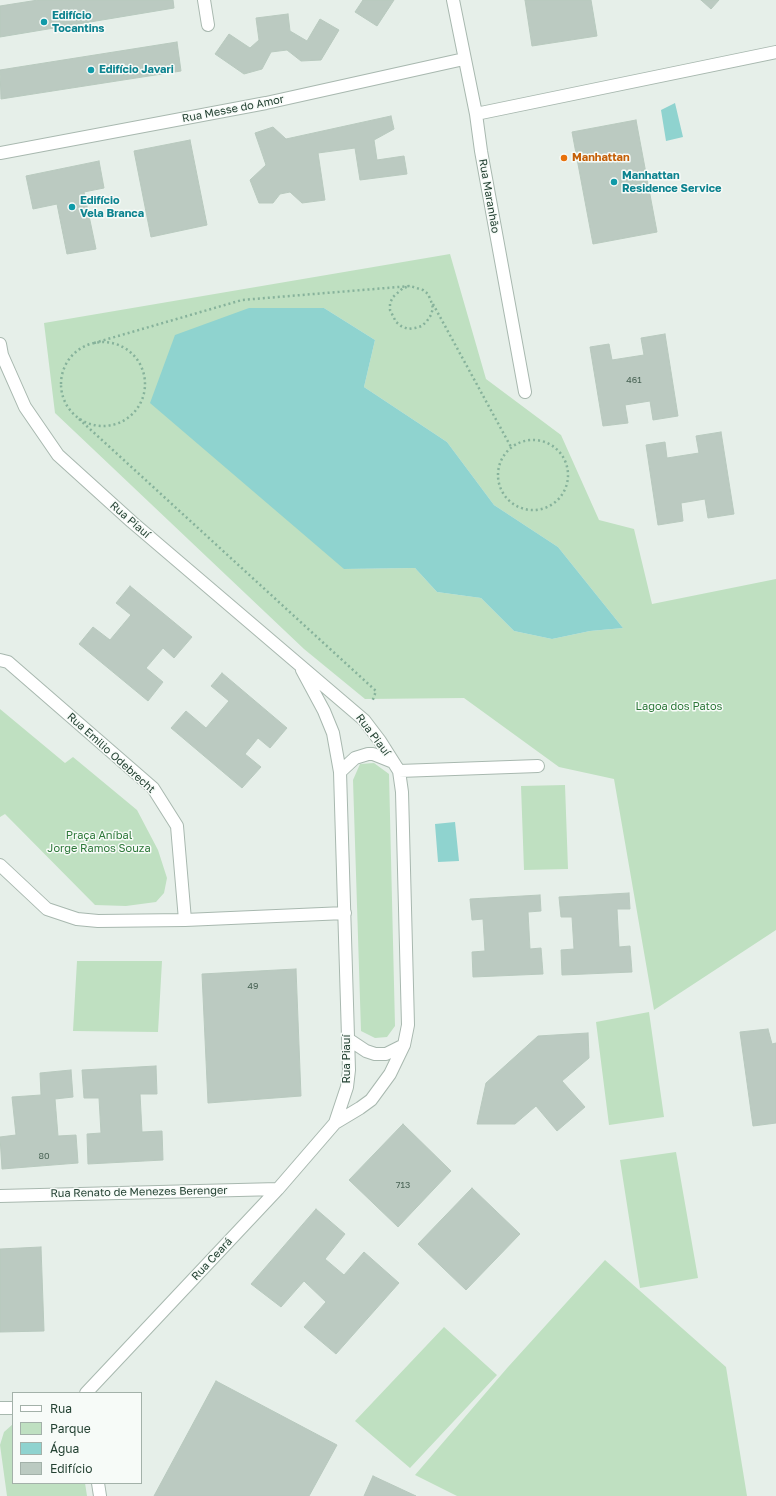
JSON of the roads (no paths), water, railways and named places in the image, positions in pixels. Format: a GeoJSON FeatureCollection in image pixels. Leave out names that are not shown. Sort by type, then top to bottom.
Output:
{"type":"FeatureCollection","features":[{"type":"Feature","properties":{"kind":"street"},"geometry":{"type":"LineString","coordinates":[[204,0],[208,25]]}},
{"type":"Feature","properties":{"kind":"street","name":"Rua Maranhão"},"geometry":{"type":"LineString","coordinates":[[453,0],[476,114],[480,151],[525,392]]}},
{"type":"Feature","properties":{"kind":"street"},"geometry":{"type":"LineString","coordinates":[[476,114],[776,52]]}},
{"type":"Feature","properties":{"kind":"street","name":"Rua Messe do Amor"},"geometry":{"type":"LineString","coordinates":[[0,153],[266,103],[464,59]]}},
{"type":"Feature","properties":{"kind":"street","name":"Rua Piauí"},"geometry":{"type":"LineString","coordinates":[[0,344],[2,355],[25,407],[58,455],[299,666],[348,705],[364,720],[380,741],[396,767],[402,792],[408,1025],[404,1045],[390,1074],[371,1100],[335,1123]]}},
{"type":"Feature","properties":{"kind":"street","name":"Rua Emilio Odebrecht"},"geometry":{"type":"LineString","coordinates":[[0,660],[8,662],[153,788],[177,826],[185,920]]}},
{"type":"Feature","properties":{"kind":"street","name":"Rua Piauí"},"geometry":{"type":"LineString","coordinates":[[299,666],[324,711],[332,733],[340,772],[349,1070],[347,1087],[335,1123]]}},
{"type":"Feature","properties":{"kind":"street"},"geometry":{"type":"LineString","coordinates":[[340,772],[355,758],[368,754],[378,755],[396,767],[538,766]]}},
{"type":"Feature","properties":{"kind":"street"},"geometry":{"type":"LineString","coordinates":[[0,865],[47,909],[77,919],[98,921],[185,920],[345,913]]}},
{"type":"Feature","properties":{"kind":"street"},"geometry":{"type":"LineString","coordinates":[[348,1039],[366,1051],[376,1054],[386,1054],[404,1045]]}},
{"type":"Feature","properties":{"kind":"street","name":"Rua Ceará"},"geometry":{"type":"LineString","coordinates":[[88,1392],[278,1189],[335,1123]]}},
{"type":"Feature","properties":{"kind":"street","name":"Rua Renato de Menezes Berenger"},"geometry":{"type":"LineString","coordinates":[[0,1196],[278,1189]]}},
{"type":"Feature","properties":{"kind":"street"},"geometry":{"type":"LineString","coordinates":[[0,1408],[12,1408]]}},
{"type":"Feature","properties":{"kind":"street"},"geometry":{"type":"LineString","coordinates":[[98,1484],[100,1496]]}},
{"type":"Feature","properties":{"kind":"water"},"geometry":{"type":"Polygon","coordinates":[[[675,103],[683,137],[666,141],[661,110],[675,103]]]}},
{"type":"Feature","properties":{"kind":"water"},"geometry":{"type":"Polygon","coordinates":[[[249,308],[324,308],[375,340],[364,387],[447,442],[494,505],[558,547],[623,628],[590,631],[552,639],[514,631],[481,598],[437,592],[415,568],[344,569],[150,403],[175,335],[249,308]]]}},
{"type":"Feature","properties":{"kind":"water"},"geometry":{"type":"Polygon","coordinates":[[[455,822],[459,861],[438,862],[435,824],[455,822]]]}},
{"type":"Feature","properties":{"kind":"place","name":"Edifício Tocantins"},"geometry":{"type":"Point","coordinates":[44,22]}},
{"type":"Feature","properties":{"kind":"place","name":"Edifício Javari"},"geometry":{"type":"Point","coordinates":[91,70]}},
{"type":"Feature","properties":{"kind":"place","name":"Manhattan"},"geometry":{"type":"Point","coordinates":[564,158]}},
{"type":"Feature","properties":{"kind":"place","name":"Manhattan Residence Service"},"geometry":{"type":"Point","coordinates":[614,182]}},
{"type":"Feature","properties":{"kind":"place","name":"Edifício Vela Branca"},"geometry":{"type":"Point","coordinates":[72,207]}},
{"type":"Feature","properties":{"kind":"park label","name":"Lagoa dos Patos"},"geometry":{"type":"Point","coordinates":[679,707]}},
{"type":"Feature","properties":{"kind":"park label","name":"Praça Aníbal Jorge Ramos Souza"},"geometry":{"type":"Point","coordinates":[99,842]}}]}
